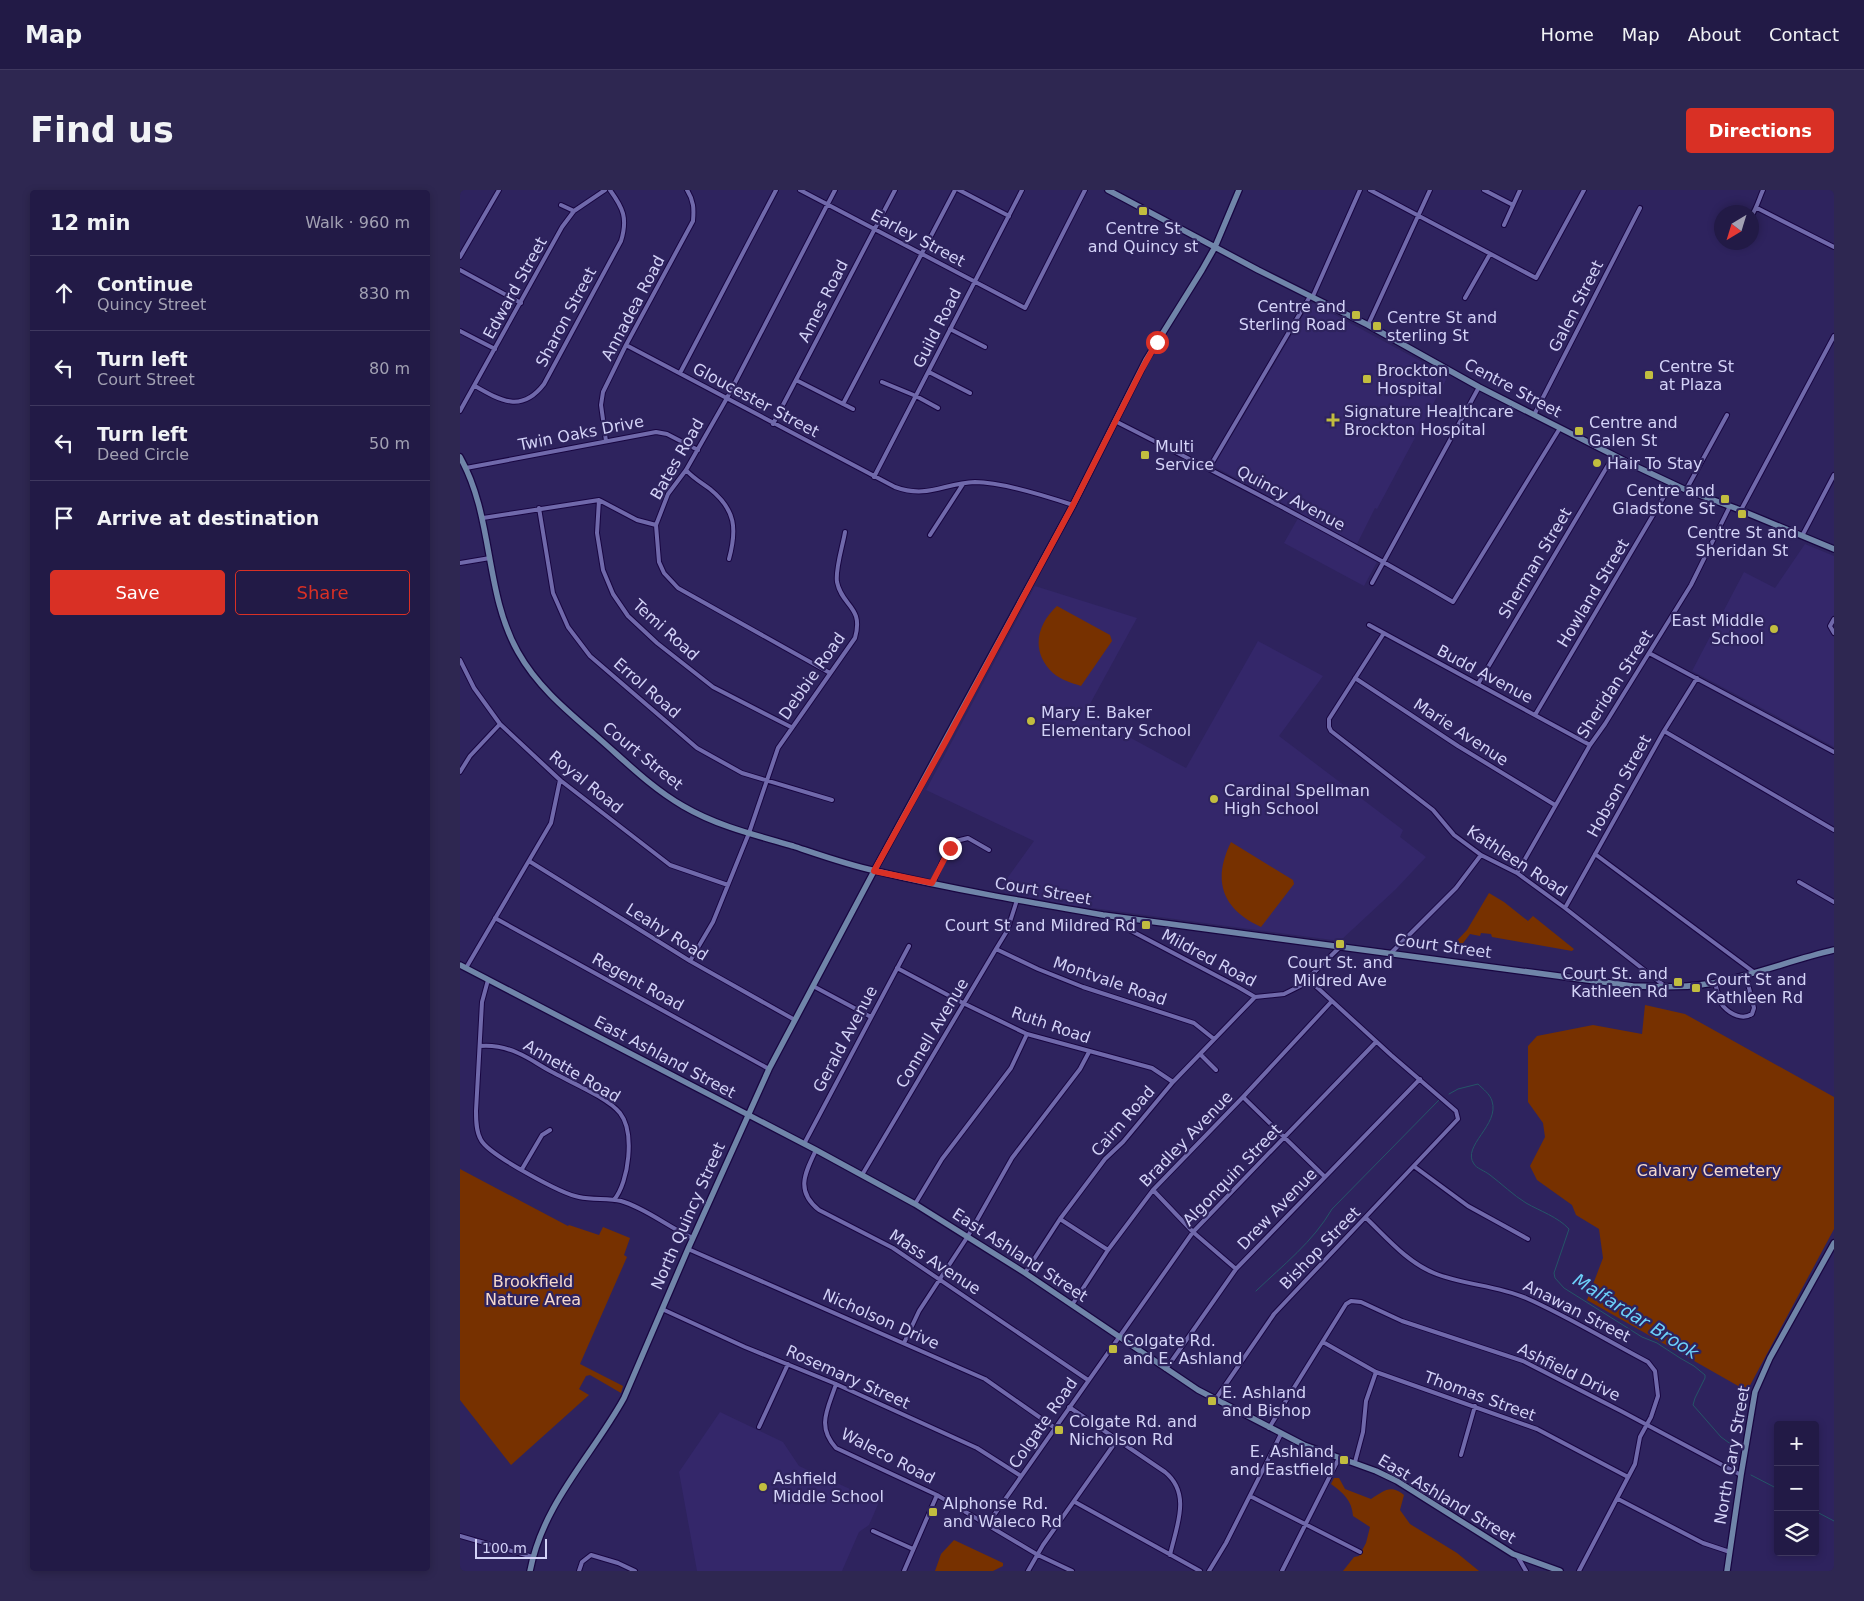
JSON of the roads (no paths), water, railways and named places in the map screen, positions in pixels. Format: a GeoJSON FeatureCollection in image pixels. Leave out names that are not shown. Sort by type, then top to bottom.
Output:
{"type":"FeatureCollection","features":[{"type":"Feature","properties":{"kind":"main road","name":"Centre Street"},"geometry":{"type":"LineString","coordinates":[[1108,190],[1268,275],[1368,325],[1479,387],[1614,455],[1636,463],[1686,490],[1741,510],[1834,549]]}},
{"type":"Feature","properties":{"kind":"main road","name":"North Quincy Street"},"geometry":{"type":"LineString","coordinates":[[530,1571],[541,1532],[554,1505],[611,1421],[624,1398],[747,1115],[769,1069],[874,871],[1073,505],[1146,360],[1215,247],[1239,190]]}},
{"type":"Feature","properties":{"kind":"main road","name":"Court Street"},"geometry":{"type":"LineString","coordinates":[[460,457],[466,468],[483,518],[497,598],[518,652],[546,691],[657,789],[683,806],[709,819],[874,871],[1016,900],[1117,917],[1633,986],[1666,987],[1715,983],[1746,976],[1834,950]]}},
{"type":"Feature","properties":{"kind":"main road","name":"East Ashland Street"},"geometry":{"type":"LineString","coordinates":[[460,965],[816,1150],[915,1204],[1025,1273],[1215,1400],[1281,1434],[1339,1458],[1355,1462],[1397,1481],[1518,1557],[1560,1571]]}},
{"type":"Feature","properties":{"kind":"main road","name":"North Cary Street"},"geometry":{"type":"LineString","coordinates":[[1727,1571],[1753,1402],[1759,1380],[1834,1243]]}},
{"type":"Feature","properties":{"kind":"street"},"geometry":{"type":"LineString","coordinates":[[460,257],[499,190]]}},
{"type":"Feature","properties":{"kind":"street","name":"Edward Street"},"geometry":{"type":"LineString","coordinates":[[460,411],[562,228],[574,211],[605,190]]}},
{"type":"Feature","properties":{"kind":"street","name":"Sharon Street"},"geometry":{"type":"LineString","coordinates":[[475,386],[498,398],[514,402],[528,399],[544,384],[621,240],[625,222],[622,208],[610,190]]}},
{"type":"Feature","properties":{"kind":"street","name":"Annadea Road"},"geometry":{"type":"LineString","coordinates":[[606,441],[601,405],[604,392],[626,345],[693,221],[695,207],[687,190]]}},
{"type":"Feature","properties":{"kind":"street"},"geometry":{"type":"LineString","coordinates":[[680,374],[776,190]]}},
{"type":"Feature","properties":{"kind":"street","name":"Earley Street"},"geometry":{"type":"LineString","coordinates":[[800,190],[974,283],[1025,308],[1086,190]]}},
{"type":"Feature","properties":{"kind":"street","name":"Bates Road"},"geometry":{"type":"LineString","coordinates":[[830,673],[678,588],[664,573],[659,562],[656,525],[668,494],[686,470],[727,398],[835,190]]}},
{"type":"Feature","properties":{"kind":"street","name":"Ames Road"},"geometry":{"type":"LineString","coordinates":[[773,424],[895,190]]}},
{"type":"Feature","properties":{"kind":"street"},"geometry":{"type":"LineString","coordinates":[[843,404],[955,190]]}},
{"type":"Feature","properties":{"kind":"street"},"geometry":{"type":"LineString","coordinates":[[959,190],[1009,216]]}},
{"type":"Feature","properties":{"kind":"street","name":"Guild Road"},"geometry":{"type":"LineString","coordinates":[[874,477],[1022,190]]}},
{"type":"Feature","properties":{"kind":"street"},"geometry":{"type":"LineString","coordinates":[[1209,468],[1309,298],[1312,296],[1360,190]]}},
{"type":"Feature","properties":{"kind":"street"},"geometry":{"type":"LineString","coordinates":[[1370,190],[1536,278],[1584,190]]}},
{"type":"Feature","properties":{"kind":"street"},"geometry":{"type":"LineString","coordinates":[[1368,325],[1430,190]]}},
{"type":"Feature","properties":{"kind":"street"},"geometry":{"type":"LineString","coordinates":[[1484,190],[1513,204]]}},
{"type":"Feature","properties":{"kind":"street"},"geometry":{"type":"LineString","coordinates":[[1504,225],[1520,190]]}},
{"type":"Feature","properties":{"kind":"street"},"geometry":{"type":"LineString","coordinates":[[1757,205],[1763,190]]}},
{"type":"Feature","properties":{"kind":"street"},"geometry":{"type":"LineString","coordinates":[[561,205],[574,211]]}},
{"type":"Feature","properties":{"kind":"street","name":"Galen Street"},"geometry":{"type":"LineString","coordinates":[[1534,415],[1640,208]]}},
{"type":"Feature","properties":{"kind":"street"},"geometry":{"type":"LineString","coordinates":[[1759,209],[1834,247]]}},
{"type":"Feature","properties":{"kind":"street"},"geometry":{"type":"LineString","coordinates":[[1465,298],[1490,254]]}},
{"type":"Feature","properties":{"kind":"street"},"geometry":{"type":"LineString","coordinates":[[460,270],[521,304]]}},
{"type":"Feature","properties":{"kind":"street"},"geometry":{"type":"LineString","coordinates":[[950,329],[985,347]]}},
{"type":"Feature","properties":{"kind":"street"},"geometry":{"type":"LineString","coordinates":[[460,331],[495,349]]}},
{"type":"Feature","properties":{"kind":"street"},"geometry":{"type":"LineString","coordinates":[[1741,510],[1834,336]]}},
{"type":"Feature","properties":{"kind":"street","name":"Gloucester Street"},"geometry":{"type":"LineString","coordinates":[[626,345],[895,487],[918,492],[976,482],[993,484],[1073,505]]}},
{"type":"Feature","properties":{"kind":"street"},"geometry":{"type":"LineString","coordinates":[[929,372],[970,393]]}},
{"type":"Feature","properties":{"kind":"street"},"geometry":{"type":"LineString","coordinates":[[796,380],[853,409]]}},
{"type":"Feature","properties":{"kind":"street"},"geometry":{"type":"LineString","coordinates":[[882,382],[916,396],[938,408]]}},
{"type":"Feature","properties":{"kind":"street"},"geometry":{"type":"LineString","coordinates":[[1372,583],[1479,387]]}},
{"type":"Feature","properties":{"kind":"street"},"geometry":{"type":"LineString","coordinates":[[1686,490],[1727,415]]}},
{"type":"Feature","properties":{"kind":"street","name":"Quincy Avenue"},"geometry":{"type":"LineString","coordinates":[[1115,421],[1209,468],[1384,561],[1453,602],[1560,428]]}},
{"type":"Feature","properties":{"kind":"street","name":"Twin Oaks Drive"},"geometry":{"type":"LineString","coordinates":[[466,468],[656,432],[667,434],[698,450]]}},
{"type":"Feature","properties":{"kind":"street","name":"Sherman Street"},"geometry":{"type":"LineString","coordinates":[[1478,684],[1614,455]]}},
{"type":"Feature","properties":{"kind":"street"},"geometry":{"type":"LineString","coordinates":[[686,470],[711,490],[727,508],[733,520],[734,529],[729,559]]}},
{"type":"Feature","properties":{"kind":"street"},"geometry":{"type":"LineString","coordinates":[[1802,536],[1834,474]]}},
{"type":"Feature","properties":{"kind":"street","name":"Howland Street"},"geometry":{"type":"LineString","coordinates":[[1535,715],[1672,483]]}},
{"type":"Feature","properties":{"kind":"street"},"geometry":{"type":"LineString","coordinates":[[930,535],[964,484]]}},
{"type":"Feature","properties":{"kind":"street"},"geometry":{"type":"LineString","coordinates":[[483,518],[599,500],[636,520],[656,525]]}},
{"type":"Feature","properties":{"kind":"street","name":"Temi Road"},"geometry":{"type":"LineString","coordinates":[[599,500],[597,533],[603,570],[613,594],[628,616],[657,643],[713,687],[791,727]]}},
{"type":"Feature","properties":{"kind":"street","name":"Sheridan Street"},"geometry":{"type":"LineString","coordinates":[[1517,873],[1590,745],[1691,586],[1730,506]]}},
{"type":"Feature","properties":{"kind":"street","name":"Errol Road"},"geometry":{"type":"LineString","coordinates":[[539,508],[553,593],[568,628],[590,656],[697,748],[742,773],[832,800]]}},
{"type":"Feature","properties":{"kind":"street","name":"Debbie Road"},"geometry":{"type":"LineString","coordinates":[[690,961],[713,922],[749,833],[778,748],[855,638],[858,627],[857,615],[837,582],[845,532]]}},
{"type":"Feature","properties":{"kind":"street"},"geometry":{"type":"LineString","coordinates":[[460,563],[490,558]]}},
{"type":"Feature","properties":{"kind":"street"},"geometry":{"type":"LineString","coordinates":[[1834,619],[1830,626],[1834,633]]}},
{"type":"Feature","properties":{"kind":"street","name":"Budd Avenue"},"geometry":{"type":"LineString","coordinates":[[1369,625],[1590,745]]}},
{"type":"Feature","properties":{"kind":"street","name":"Kathleen Road"},"geometry":{"type":"LineString","coordinates":[[1384,633],[1329,719],[1331,731],[1432,810],[1454,835],[1481,855],[1517,873],[1666,987]]}},
{"type":"Feature","properties":{"kind":"street"},"geometry":{"type":"LineString","coordinates":[[1649,653],[1834,752]]}},
{"type":"Feature","properties":{"kind":"street","name":"Royal Road"},"geometry":{"type":"LineString","coordinates":[[460,660],[474,688],[500,724],[560,780],[670,865],[728,885]]}},
{"type":"Feature","properties":{"kind":"street","name":"Marie Avenue"},"geometry":{"type":"LineString","coordinates":[[1355,678],[1458,746],[1555,805]]}},
{"type":"Feature","properties":{"kind":"street","name":"Hobson Street"},"geometry":{"type":"LineString","coordinates":[[1565,908],[1664,731],[1697,678]]}},
{"type":"Feature","properties":{"kind":"street"},"geometry":{"type":"LineString","coordinates":[[460,772],[470,756],[500,724]]}},
{"type":"Feature","properties":{"kind":"street"},"geometry":{"type":"LineString","coordinates":[[1664,731],[1834,830]]}},
{"type":"Feature","properties":{"kind":"street"},"geometry":{"type":"LineString","coordinates":[[466,968],[551,823],[560,780]]}},
{"type":"Feature","properties":{"kind":"street"},"geometry":{"type":"LineString","coordinates":[[932,883],[942,862],[956,841],[968,838],[989,850]]}},
{"type":"Feature","properties":{"kind":"street"},"geometry":{"type":"LineString","coordinates":[[1595,854],[1755,973]]}},
{"type":"Feature","properties":{"kind":"street"},"geometry":{"type":"LineString","coordinates":[[1392,953],[1456,888],[1481,855]]}},
{"type":"Feature","properties":{"kind":"street","name":"Leahy Road"},"geometry":{"type":"LineString","coordinates":[[529,861],[690,961],[795,1020]]}},
{"type":"Feature","properties":{"kind":"street"},"geometry":{"type":"LineString","coordinates":[[1799,882],[1834,902]]}},
{"type":"Feature","properties":{"kind":"street","name":"Connell Avenue"},"geometry":{"type":"LineString","coordinates":[[862,1175],[1007,931],[1016,900]]}},
{"type":"Feature","properties":{"kind":"street","name":"Mildred Road"},"geometry":{"type":"LineString","coordinates":[[1117,917],[1122,926],[1255,997],[1284,994],[1300,986],[1340,947]]}},
{"type":"Feature","properties":{"kind":"street","name":"Regent Road"},"geometry":{"type":"LineString","coordinates":[[495,918],[769,1069]]}},
{"type":"Feature","properties":{"kind":"street","name":"Gerald Avenue"},"geometry":{"type":"LineString","coordinates":[[804,1144],[909,946]]}},
{"type":"Feature","properties":{"kind":"street","name":"Montvale Road"},"geometry":{"type":"LineString","coordinates":[[996,949],[1038,969],[1083,987],[1194,1023],[1214,1039]]}},
{"type":"Feature","properties":{"kind":"street","name":"Ruth Road"},"geometry":{"type":"LineString","coordinates":[[897,968],[1027,1034],[1152,1068],[1173,1082]]}},
{"type":"Feature","properties":{"kind":"street"},"geometry":{"type":"LineString","coordinates":[[1715,983],[1723,1006],[1741,1018],[1747,1018],[1752,1014],[1754,1008],[1746,976]]}},
{"type":"Feature","properties":{"kind":"street"},"geometry":{"type":"LineString","coordinates":[[1308,979],[1376,1042],[1420,1079]]}},
{"type":"Feature","properties":{"kind":"street"},"geometry":{"type":"LineString","coordinates":[[488,980],[482,1002],[476,1118],[480,1140],[489,1150],[578,1197],[614,1200],[628,1204],[693,1238]]}},
{"type":"Feature","properties":{"kind":"street"},"geometry":{"type":"LineString","coordinates":[[813,986],[871,1017]]}},
{"type":"Feature","properties":{"kind":"street","name":"Cairn Road"},"geometry":{"type":"LineString","coordinates":[[1025,1273],[1060,1219],[1104,1159],[1123,1142],[1173,1082],[1255,997]]}},
{"type":"Feature","properties":{"kind":"street","name":"Bradley Avenue"},"geometry":{"type":"LineString","coordinates":[[1072,1305],[1108,1250],[1152,1190],[1243,1097],[1332,1001]]}},
{"type":"Feature","properties":{"kind":"street"},"geometry":{"type":"LineString","coordinates":[[915,1204],[942,1159],[1011,1068],[1027,1034]]}},
{"type":"Feature","properties":{"kind":"street","name":"Algonquin Street"},"geometry":{"type":"LineString","coordinates":[[1119,1336],[1193,1232],[1376,1042]]}},
{"type":"Feature","properties":{"kind":"street","name":"Annette Road"},"geometry":{"type":"LineString","coordinates":[[480,1046],[499,1047],[517,1052],[603,1100],[620,1113],[626,1122],[629,1136],[628,1151],[621,1188],[614,1200]]}},
{"type":"Feature","properties":{"kind":"street"},"geometry":{"type":"LineString","coordinates":[[904,1343],[919,1311],[968,1236],[1012,1158],[1080,1069],[1089,1052]]}},
{"type":"Feature","properties":{"kind":"street"},"geometry":{"type":"LineString","coordinates":[[1200,1054],[1216,1070]]}},
{"type":"Feature","properties":{"kind":"street","name":"Bishop Street"},"geometry":{"type":"LineString","coordinates":[[1215,1400],[1274,1314],[1456,1124],[1458,1119],[1456,1111],[1420,1079]]}},
{"type":"Feature","properties":{"kind":"street","name":"Drew Avenue"},"geometry":{"type":"LineString","coordinates":[[1166,1369],[1236,1269],[1420,1079]]}},
{"type":"Feature","properties":{"kind":"street"},"geometry":{"type":"LineString","coordinates":[[1243,1097],[1325,1177]]}},
{"type":"Feature","properties":{"kind":"street"},"geometry":{"type":"LineString","coordinates":[[522,1169],[542,1135],[550,1130]]}},
{"type":"Feature","properties":{"kind":"street","name":"Mass Avenue"},"geometry":{"type":"LineString","coordinates":[[816,1150],[807,1168],[804,1183],[805,1191],[813,1205],[819,1210],[893,1248],[1088,1380]]}},
{"type":"Feature","properties":{"kind":"street"},"geometry":{"type":"LineString","coordinates":[[1415,1167],[1468,1206],[1528,1239]]}},
{"type":"Feature","properties":{"kind":"street"},"geometry":{"type":"LineString","coordinates":[[1152,1190],[1193,1232],[1236,1269]]}},
{"type":"Feature","properties":{"kind":"street","name":"Anawan Street"},"geometry":{"type":"LineString","coordinates":[[1366,1218],[1409,1258],[1428,1270],[1448,1277],[1503,1289],[1527,1298],[1648,1362],[1655,1371],[1658,1396],[1652,1415],[1640,1437],[1635,1464],[1579,1571]]}},
{"type":"Feature","properties":{"kind":"street"},"geometry":{"type":"LineString","coordinates":[[1060,1219],[1108,1250]]}},
{"type":"Feature","properties":{"kind":"street","name":"Nicholson Drive"},"geometry":{"type":"LineString","coordinates":[[688,1249],[985,1379],[1055,1428]]}},
{"type":"Feature","properties":{"kind":"street","name":"Ashfield Drive"},"geometry":{"type":"LineString","coordinates":[[1323,1342],[1346,1304],[1351,1301],[1361,1302],[1402,1321],[1523,1361],[1741,1475]]}},
{"type":"Feature","properties":{"kind":"street","name":"Rosemary Street"},"geometry":{"type":"LineString","coordinates":[[662,1309],[745,1347],[836,1384],[976,1448],[1021,1476]]}},
{"type":"Feature","properties":{"kind":"street","name":"Colgate Road"},"geometry":{"type":"LineString","coordinates":[[987,1525],[1119,1336]]}},
{"type":"Feature","properties":{"kind":"street"},"geometry":{"type":"LineString","coordinates":[[1269,1428],[1323,1342]]}},
{"type":"Feature","properties":{"kind":"street","name":"Thomas Street"},"geometry":{"type":"LineString","coordinates":[[1323,1342],[1376,1372],[1475,1406],[1537,1430],[1628,1477]]}},
{"type":"Feature","properties":{"kind":"street"},"geometry":{"type":"LineString","coordinates":[[759,1427],[788,1364]]}},
{"type":"Feature","properties":{"kind":"street"},"geometry":{"type":"LineString","coordinates":[[1355,1462],[1363,1432],[1366,1400],[1376,1372]]}},
{"type":"Feature","properties":{"kind":"street","name":"Waleco Road"},"geometry":{"type":"LineString","coordinates":[[836,1384],[824,1422],[828,1439],[836,1448],[937,1495],[1038,1555],[1072,1571]]}},
{"type":"Feature","properties":{"kind":"street"},"geometry":{"type":"LineString","coordinates":[[1461,1454],[1475,1406]]}},
{"type":"Feature","properties":{"kind":"street"},"geometry":{"type":"LineString","coordinates":[[1069,1407],[1165,1472],[1176,1484],[1180,1495],[1180,1510],[1170,1556]]}},
{"type":"Feature","properties":{"kind":"street"},"geometry":{"type":"LineString","coordinates":[[1209,1571],[1226,1543],[1281,1434]]}},
{"type":"Feature","properties":{"kind":"street"},"geometry":{"type":"LineString","coordinates":[[1028,1571],[1117,1440]]}},
{"type":"Feature","properties":{"kind":"street"},"geometry":{"type":"LineString","coordinates":[[1282,1571],[1339,1458]]}},
{"type":"Feature","properties":{"kind":"street"},"geometry":{"type":"LineString","coordinates":[[904,1571],[937,1495]]}},
{"type":"Feature","properties":{"kind":"street"},"geometry":{"type":"LineString","coordinates":[[1250,1496],[1360,1552]]}},
{"type":"Feature","properties":{"kind":"street"},"geometry":{"type":"LineString","coordinates":[[1618,1499],[1703,1544],[1730,1552]]}},
{"type":"Feature","properties":{"kind":"street"},"geometry":{"type":"LineString","coordinates":[[1075,1502],[1200,1571]]}},
{"type":"Feature","properties":{"kind":"street"},"geometry":{"type":"LineString","coordinates":[[873,1531],[913,1549]]}},
{"type":"Feature","properties":{"kind":"street"},"geometry":{"type":"LineString","coordinates":[[460,1536],[533,1557]]}},
{"type":"Feature","properties":{"kind":"street"},"geometry":{"type":"LineString","coordinates":[[579,1571],[582,1562],[591,1555],[618,1563],[634,1571]]}},
{"type":"Feature","properties":{"kind":"street"},"geometry":{"type":"LineString","coordinates":[[1518,1557],[1526,1571]]}},
{"type":"Feature","properties":{"kind":"waterway","name":"Malfardar Brook"},"geometry":{"type":"LineString","coordinates":[[1449,1094],[1458,1089],[1478,1084],[1488,1094],[1492,1101],[1493,1110],[1491,1118],[1472,1150],[1471,1157],[1474,1164],[1521,1200],[1554,1218],[1569,1229],[1554,1273],[1555,1278],[1564,1288],[1642,1337],[1657,1343],[1705,1375],[1693,1405],[1721,1437],[1732,1445],[1734,1450],[1733,1464]]}},
{"type":"Feature","properties":{"kind":"waterway","name":"Malfardar Brook"},"geometry":{"type":"LineString","coordinates":[[1256,1291],[1307,1243],[1332,1209],[1439,1100]]}},
{"type":"Feature","properties":{"kind":"waterway","name":"Malfardar Brook"},"geometry":{"type":"LineString","coordinates":[[1751,1475],[1774,1487]]}},
{"type":"Feature","properties":{"kind":"waterway","name":"Malfardar Brook"},"geometry":{"type":"LineString","coordinates":[[1819,1513],[1834,1521]]}},
{"type":"Feature","properties":{"kind":"place","name":"Centre St and Quincy st"},"geometry":{"type":"Point","coordinates":[1143,211]}},
{"type":"Feature","properties":{"kind":"place","name":"Centre and Sterling Road"},"geometry":{"type":"Point","coordinates":[1356,315]}},
{"type":"Feature","properties":{"kind":"place","name":"Centre St and sterling St"},"geometry":{"type":"Point","coordinates":[1377,326]}},
{"type":"Feature","properties":{"kind":"place","name":"Centre St at Plaza"},"geometry":{"type":"Point","coordinates":[1649,375]}},
{"type":"Feature","properties":{"kind":"place","name":"Brockton Hospital"},"geometry":{"type":"Point","coordinates":[1367,379]}},
{"type":"Feature","properties":{"kind":"place","name":"Signature Healthcare Brockton Hospital"},"geometry":{"type":"Point","coordinates":[1333,420]}},
{"type":"Feature","properties":{"kind":"place","name":"Centre and Galen St"},"geometry":{"type":"Point","coordinates":[1579,431]}},
{"type":"Feature","properties":{"kind":"place","name":"Multi Service"},"geometry":{"type":"Point","coordinates":[1145,455]}},
{"type":"Feature","properties":{"kind":"place","name":"Hair To Stay"},"geometry":{"type":"Point","coordinates":[1597,463]}},
{"type":"Feature","properties":{"kind":"place","name":"Centre and Gladstone St"},"geometry":{"type":"Point","coordinates":[1725,499]}},
{"type":"Feature","properties":{"kind":"place","name":"Centre St and Sheridan St"},"geometry":{"type":"Point","coordinates":[1742,514]}},
{"type":"Feature","properties":{"kind":"place","name":"East Middle School"},"geometry":{"type":"Point","coordinates":[1774,629]}},
{"type":"Feature","properties":{"kind":"place","name":"Mary E. Baker Elementary School"},"geometry":{"type":"Point","coordinates":[1031,721]}},
{"type":"Feature","properties":{"kind":"place","name":"Cardinal Spellman High School"},"geometry":{"type":"Point","coordinates":[1214,799]}},
{"type":"Feature","properties":{"kind":"place","name":"Court St and Mildred Rd"},"geometry":{"type":"Point","coordinates":[1146,925]}},
{"type":"Feature","properties":{"kind":"place","name":"Court St. and Mildred Ave"},"geometry":{"type":"Point","coordinates":[1340,944]}},
{"type":"Feature","properties":{"kind":"place","name":"Court St. and Kathleen Rd"},"geometry":{"type":"Point","coordinates":[1678,982]}},
{"type":"Feature","properties":{"kind":"place","name":"Court St and Kathleen Rd"},"geometry":{"type":"Point","coordinates":[1696,988]}},
{"type":"Feature","properties":{"kind":"place","name":"Colgate Rd. and E. Ashland"},"geometry":{"type":"Point","coordinates":[1113,1349]}},
{"type":"Feature","properties":{"kind":"place","name":"E. Ashland and Bishop"},"geometry":{"type":"Point","coordinates":[1212,1401]}},
{"type":"Feature","properties":{"kind":"place","name":"Colgate Rd. and Nicholson Rd"},"geometry":{"type":"Point","coordinates":[1059,1430]}},
{"type":"Feature","properties":{"kind":"place","name":"E. Ashland and Eastfield"},"geometry":{"type":"Point","coordinates":[1344,1460]}},
{"type":"Feature","properties":{"kind":"place","name":"Ashfield Middle School"},"geometry":{"type":"Point","coordinates":[763,1487]}},
{"type":"Feature","properties":{"kind":"place","name":"Alphonse Rd. and Waleco Rd"},"geometry":{"type":"Point","coordinates":[933,1512]}},
{"type":"Feature","properties":{"kind":"park label","name":"Calvary Cemetery"},"geometry":{"type":"Point","coordinates":[1709,1170]}},
{"type":"Feature","properties":{"kind":"park label","name":"Brookfield Nature Area"},"geometry":{"type":"Point","coordinates":[533,1290]}}]}
